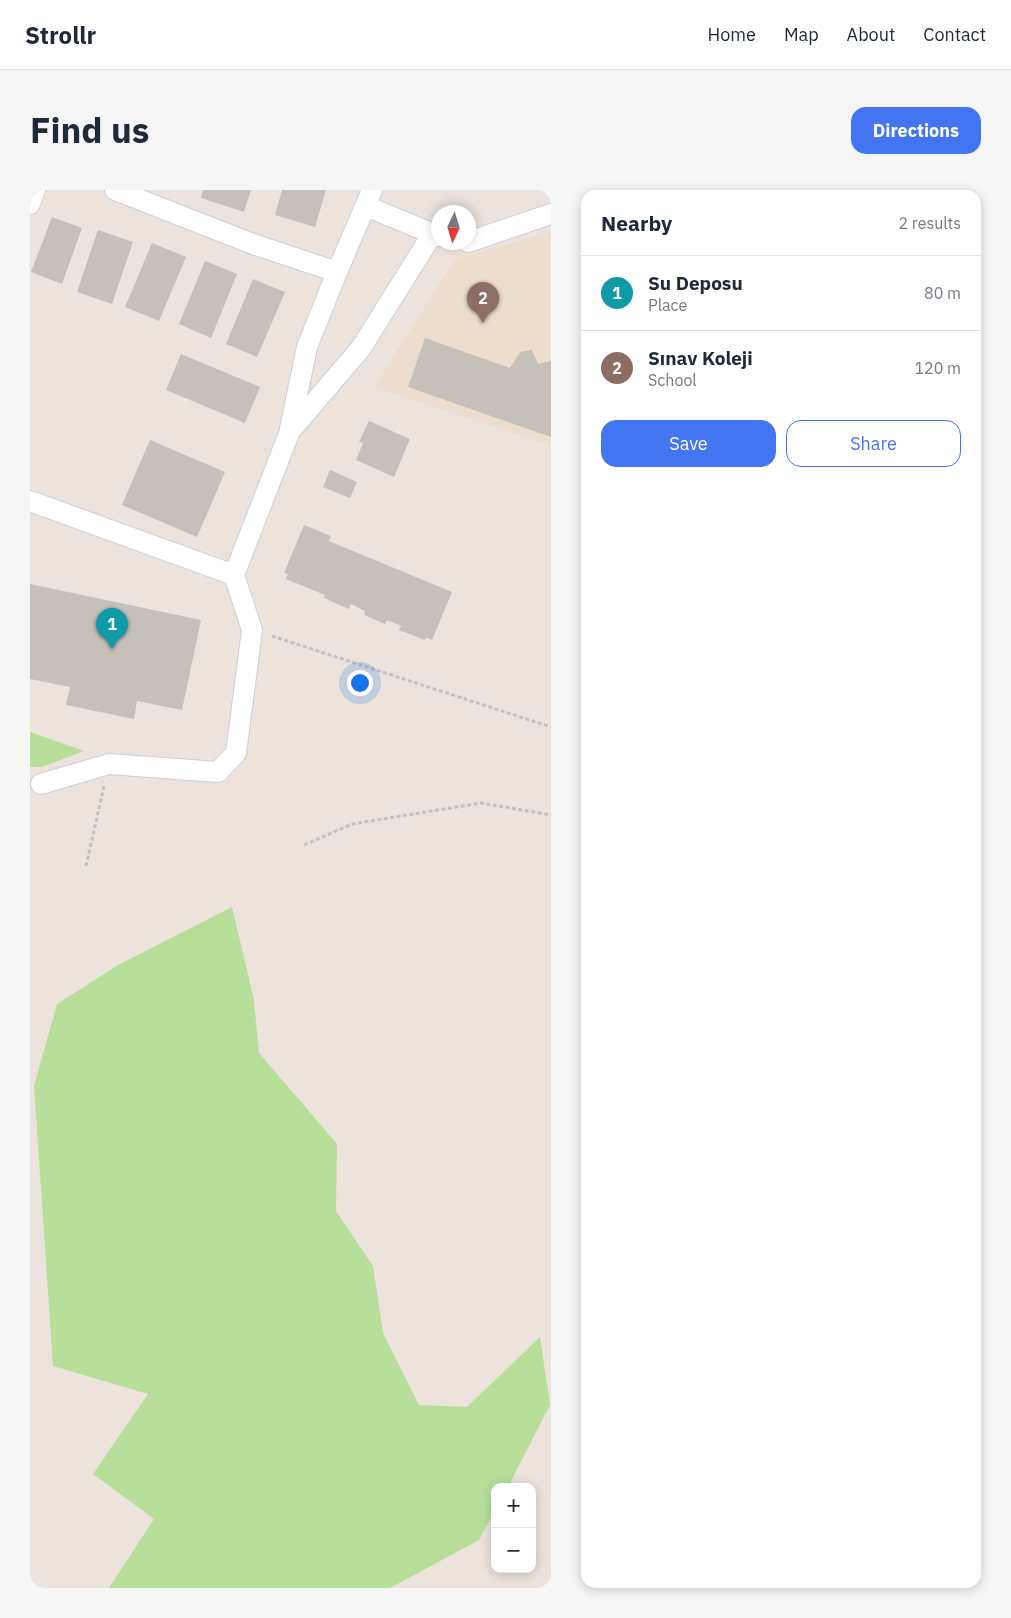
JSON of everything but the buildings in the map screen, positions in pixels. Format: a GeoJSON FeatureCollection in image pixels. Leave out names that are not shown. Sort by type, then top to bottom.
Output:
{"type":"FeatureCollection","features":[{"type":"Feature","properties":{"kind":"street"},"geometry":{"type":"LineString","coordinates":[[30,204],[35,190]]}},
{"type":"Feature","properties":{"kind":"street"},"geometry":{"type":"LineString","coordinates":[[115,190],[253,244],[337,272]]}},
{"type":"Feature","properties":{"kind":"street"},"geometry":{"type":"LineString","coordinates":[[41,784],[109,764],[218,772],[236,754],[252,630],[234,575],[290,431],[307,347],[369,198],[431,232]]}},
{"type":"Feature","properties":{"kind":"street"},"geometry":{"type":"LineString","coordinates":[[476,239],[551,214]]}},
{"type":"Feature","properties":{"kind":"street"},"geometry":{"type":"LineString","coordinates":[[290,431],[361,348],[431,243]]}},
{"type":"Feature","properties":{"kind":"street"},"geometry":{"type":"LineString","coordinates":[[30,501],[234,575]]}},
{"type":"Feature","properties":{"kind":"path"},"geometry":{"type":"LineString","coordinates":[[252,630],[551,727]]}},
{"type":"Feature","properties":{"kind":"path"},"geometry":{"type":"LineString","coordinates":[[86,866],[109,764]]}},
{"type":"Feature","properties":{"kind":"path"},"geometry":{"type":"LineString","coordinates":[[304,845],[352,824],[481,804],[551,815]]}},
{"type":"Feature","properties":{"kind":"shaded area"},"geometry":{"type":"Polygon","coordinates":[[[551,232],[551,445],[374,387],[455,259],[551,232]]]}},
{"type":"Feature","properties":{"kind":"green space"},"geometry":{"type":"Polygon","coordinates":[[[30,732],[84,751],[42,767],[30,767],[30,732]]]}},
{"type":"Feature","properties":{"kind":"green space"},"geometry":{"type":"Polygon","coordinates":[[[232,907],[254,1000],[259,1053],[337,1144],[336,1211],[373,1266],[383,1333],[419,1405],[467,1407],[540,1337],[550,1405],[510,1483],[491,1483],[491,1518],[479,1540],[390,1588],[109,1588],[154,1519],[93,1474],[148,1394],[53,1366],[34,1086],[57,1004],[118,965],[232,907]]]}},
{"type":"Feature","properties":{"kind":"place","name":"Sınav Koleji"},"geometry":{"type":"Point","coordinates":[483,323]}},
{"type":"Feature","properties":{"kind":"place","name":"Su Deposu"},"geometry":{"type":"Point","coordinates":[112,649]}}]}
